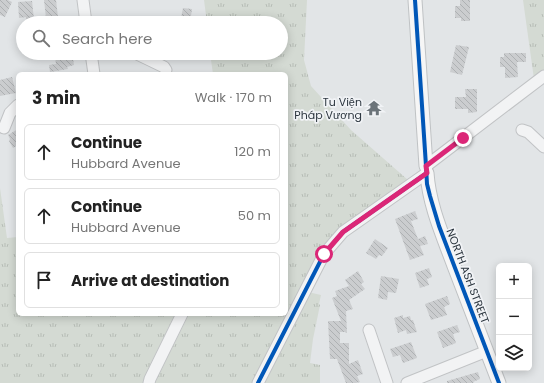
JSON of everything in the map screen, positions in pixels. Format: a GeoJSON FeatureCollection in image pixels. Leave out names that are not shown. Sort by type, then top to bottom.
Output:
{"type":"FeatureCollection","features":[{"type":"Feature","properties":{"kind":"main road","name":"NORTH ASH STREET"},"geometry":{"type":"LineString","coordinates":[[415,0],[427,184],[439,226],[499,383]]}},
{"type":"Feature","properties":{"kind":"street"},"geometry":{"type":"LineString","coordinates":[[83,0],[85,16]]}},
{"type":"Feature","properties":{"kind":"street"},"geometry":{"type":"LineString","coordinates":[[91,60],[94,72]]}},
{"type":"Feature","properties":{"kind":"street"},"geometry":{"type":"LineString","coordinates":[[150,60],[164,67],[166,70]]}},
{"type":"Feature","properties":{"kind":"street"},"geometry":{"type":"LineString","coordinates":[[258,383],[324,254],[343,232],[544,76]]}},
{"type":"Feature","properties":{"kind":"street"},"geometry":{"type":"LineString","coordinates":[[4,128],[10,113],[16,107]]}},
{"type":"Feature","properties":{"kind":"street"},"geometry":{"type":"LineString","coordinates":[[522,130],[528,132],[544,147]]}},
{"type":"Feature","properties":{"kind":"street"},"geometry":{"type":"LineString","coordinates":[[149,383],[181,316]]}},
{"type":"Feature","properties":{"kind":"street"},"geometry":{"type":"LineString","coordinates":[[369,330],[387,383]]}},
{"type":"Feature","properties":{"kind":"street"},"geometry":{"type":"LineString","coordinates":[[407,383],[487,351]]}},
{"type":"Feature","properties":{"kind":"green space"},"geometry":{"type":"Polygon","coordinates":[[[204,0],[307,0],[304,60],[311,86],[351,130],[408,180],[346,224],[323,245],[288,315],[288,72],[213,72],[211,60],[288,60],[288,16],[206,16],[204,0]]]}},
{"type":"Feature","properties":{"kind":"green space"},"geometry":{"type":"Polygon","coordinates":[[[523,0],[544,0],[544,72],[534,79],[523,0]]]}},
{"type":"Feature","properties":{"kind":"green space"},"geometry":{"type":"Polygon","coordinates":[[[0,188],[7,238],[16,237],[16,316],[288,316],[254,383],[0,383],[0,188]]]}},
{"type":"Feature","properties":{"kind":"green space"},"geometry":{"type":"Polygon","coordinates":[[[308,292],[321,295],[310,363],[320,365],[320,383],[265,383],[308,292]]]}},
{"type":"Feature","properties":{"kind":"building"},"geometry":{"type":"Polygon","coordinates":[[[0,0],[8,0],[12,2],[5,17],[0,15],[0,0]]]}},
{"type":"Feature","properties":{"kind":"building"},"geometry":{"type":"Polygon","coordinates":[[[44,0],[56,0],[58,16],[46,16],[44,0]]]}},
{"type":"Feature","properties":{"kind":"building"},"geometry":{"type":"Polygon","coordinates":[[[460,0],[470,0],[470,21],[461,21],[461,18],[455,18],[455,6],[460,6],[460,0]]]}},
{"type":"Feature","properties":{"kind":"building"},"geometry":{"type":"Polygon","coordinates":[[[32,1],[34,16],[19,16],[18,2],[32,1]]]}},
{"type":"Feature","properties":{"kind":"building"},"geometry":{"type":"Polygon","coordinates":[[[183,8],[192,9],[191,16],[181,16],[183,8]]]}},
{"type":"Feature","properties":{"kind":"building"},"geometry":{"type":"Polygon","coordinates":[[[456,45],[469,47],[462,75],[450,72],[456,45]]]}},
{"type":"Feature","properties":{"kind":"building"},"geometry":{"type":"Polygon","coordinates":[[[504,53],[526,53],[526,62],[517,62],[518,77],[505,78],[505,67],[500,67],[500,57],[504,57],[504,53]]]}},
{"type":"Feature","properties":{"kind":"building"},"geometry":{"type":"Polygon","coordinates":[[[56,60],[73,60],[74,65],[67,67],[68,69],[50,72],[49,65],[56,64],[56,60]]]}},
{"type":"Feature","properties":{"kind":"building"},"geometry":{"type":"Polygon","coordinates":[[[12,77],[16,93],[0,96],[0,80],[12,77]]]}},
{"type":"Feature","properties":{"kind":"building"},"geometry":{"type":"Polygon","coordinates":[[[465,89],[477,89],[477,112],[468,113],[468,109],[455,109],[455,97],[466,97],[465,89]]]}},
{"type":"Feature","properties":{"kind":"building"},"geometry":{"type":"Polygon","coordinates":[[[16,130],[16,146],[13,148],[9,141],[10,139],[8,135],[16,130]]]}},
{"type":"Feature","properties":{"kind":"building"},"geometry":{"type":"Polygon","coordinates":[[[415,211],[418,219],[411,221],[418,239],[425,236],[428,244],[420,246],[424,255],[410,260],[395,219],[415,211]]]}},
{"type":"Feature","properties":{"kind":"building"},"geometry":{"type":"Polygon","coordinates":[[[375,239],[388,248],[382,256],[379,255],[376,259],[366,253],[375,239]]]}},
{"type":"Feature","properties":{"kind":"building"},"geometry":{"type":"Polygon","coordinates":[[[429,268],[432,277],[427,279],[429,285],[420,288],[415,273],[429,268]]]}},
{"type":"Feature","properties":{"kind":"building"},"geometry":{"type":"Polygon","coordinates":[[[358,271],[364,282],[361,284],[365,289],[349,300],[353,309],[346,311],[347,333],[340,332],[340,343],[349,343],[349,364],[358,360],[363,374],[357,376],[360,382],[346,383],[337,359],[330,359],[328,321],[341,321],[332,298],[337,296],[335,291],[349,286],[345,280],[358,271]]]}},
{"type":"Feature","properties":{"kind":"building"},"geometry":{"type":"Polygon","coordinates":[[[381,276],[399,279],[396,293],[388,292],[387,300],[378,298],[381,276]]]}},
{"type":"Feature","properties":{"kind":"building"},"geometry":{"type":"Polygon","coordinates":[[[447,296],[450,304],[444,307],[447,315],[431,320],[425,304],[447,296]]]}},
{"type":"Feature","properties":{"kind":"building"},"geometry":{"type":"Polygon","coordinates":[[[403,315],[403,318],[410,316],[417,332],[407,334],[406,330],[398,333],[394,318],[403,315]]]}},
{"type":"Feature","properties":{"kind":"building"},"geometry":{"type":"Polygon","coordinates":[[[457,325],[460,332],[453,334],[456,343],[443,348],[437,332],[457,325]]]}},
{"type":"Feature","properties":{"kind":"building"},"geometry":{"type":"Polygon","coordinates":[[[411,342],[417,358],[403,363],[400,355],[393,357],[390,349],[411,342]]]}},
{"type":"Feature","properties":{"kind":"building"},"geometry":{"type":"Polygon","coordinates":[[[478,372],[480,379],[473,382],[474,383],[447,383],[447,381],[478,372]]]}},
{"type":"Feature","properties":{"kind":"cycle path"},"geometry":{"type":"LineString","coordinates":[[415,0],[427,184],[439,226],[499,383]]}},
{"type":"Feature","properties":{"kind":"cycle path"},"geometry":{"type":"LineString","coordinates":[[258,383],[324,254],[343,232],[427,173]]}},
{"type":"Feature","properties":{"kind":"place","name":"Tu Viện Pháp Vương"},"geometry":{"type":"Point","coordinates":[374,108]}},
{"type":"Feature","properties":{"kind":"route"},"geometry":{"type":"LineString","coordinates":[[324,254],[343,232],[427,173],[426,166],[463,138]]}}]}
